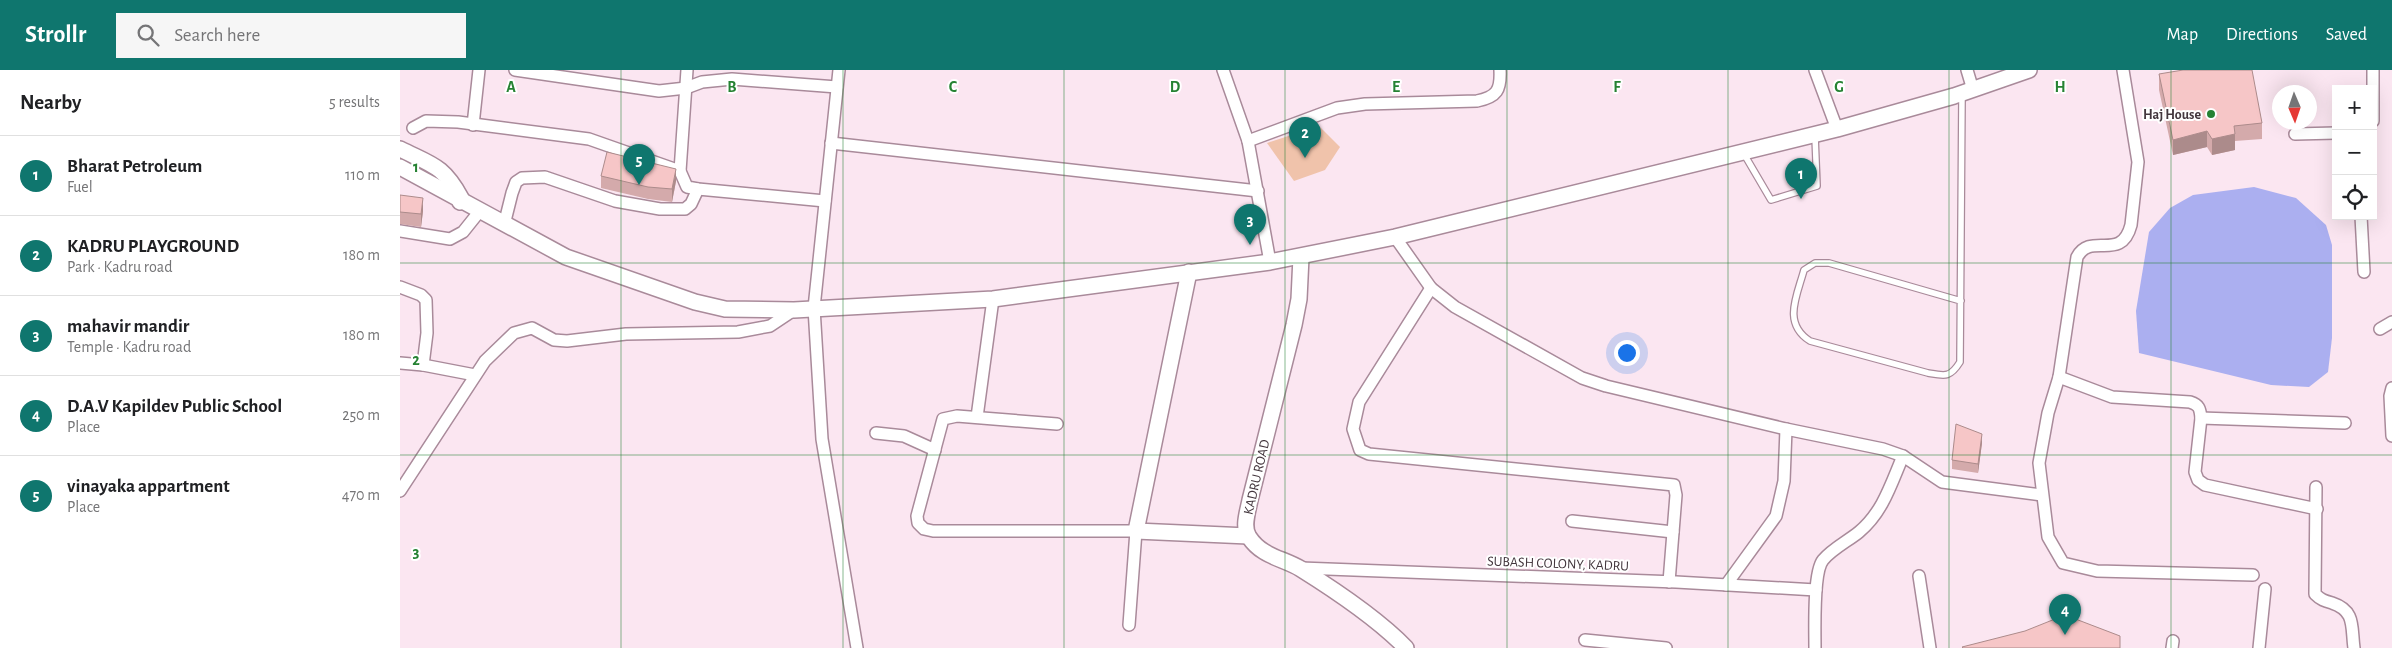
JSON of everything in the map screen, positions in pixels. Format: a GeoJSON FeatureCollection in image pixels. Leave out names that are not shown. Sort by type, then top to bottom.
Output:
{"type":"FeatureCollection","features":[{"type":"Feature","properties":{"kind":"street"},"geometry":{"type":"LineString","coordinates":[[473,125],[479,70]]}},
{"type":"Feature","properties":{"kind":"street"},"geometry":{"type":"LineString","coordinates":[[516,70],[573,74],[659,91],[686,88],[724,75],[837,86]]}},
{"type":"Feature","properties":{"kind":"street"},"geometry":{"type":"LineString","coordinates":[[687,70],[680,171],[687,186],[698,189],[826,201]]}},
{"type":"Feature","properties":{"kind":"street"},"geometry":{"type":"LineString","coordinates":[[839,70],[814,308],[822,439],[856,648]]}},
{"type":"Feature","properties":{"kind":"street"},"geometry":{"type":"LineString","coordinates":[[1223,70],[1248,141],[1270,262]]}},
{"type":"Feature","properties":{"kind":"street"},"geometry":{"type":"LineString","coordinates":[[1248,141],[1337,108],[1365,104],[1477,101],[1489,98],[1498,92],[1501,81],[1500,70]]}},
{"type":"Feature","properties":{"kind":"street"},"geometry":{"type":"LineString","coordinates":[[1815,70],[1837,130]]}},
{"type":"Feature","properties":{"kind":"street"},"geometry":{"type":"LineString","coordinates":[[1967,70],[1968,91]]}},
{"type":"Feature","properties":{"kind":"street"},"geometry":{"type":"LineString","coordinates":[[400,167],[479,212],[580,263],[694,302],[732,310],[794,310],[994,299],[1270,262],[1395,237],[1837,130],[1968,91],[2029,70]]}},
{"type":"Feature","properties":{"kind":"street"},"geometry":{"type":"LineString","coordinates":[[2123,70],[2138,162],[2131,225],[2123,242],[2115,245],[2088,246],[2081,249],[2077,257],[2059,377],[2048,413],[2039,463],[2048,537],[2063,563],[2097,571],[2253,575]]}},
{"type":"Feature","properties":{"kind":"street"},"geometry":{"type":"LineString","coordinates":[[2373,70],[2373,85]]}},
{"type":"Feature","properties":{"kind":"street"},"geometry":{"type":"LineString","coordinates":[[413,128],[426,121],[589,139],[680,171]]}},
{"type":"Feature","properties":{"kind":"street"},"geometry":{"type":"LineString","coordinates":[[2295,134],[2332,133]]}},
{"type":"Feature","properties":{"kind":"street"},"geometry":{"type":"LineString","coordinates":[[831,144],[1258,191]]}},
{"type":"Feature","properties":{"kind":"street"},"geometry":{"type":"LineString","coordinates":[[400,149],[436,166],[447,175],[461,202]]}},
{"type":"Feature","properties":{"kind":"street"},"geometry":{"type":"LineString","coordinates":[[504,225],[516,182],[522,178],[546,177],[615,201],[660,209],[684,209],[691,204],[698,189]]}},
{"type":"Feature","properties":{"kind":"street"},"geometry":{"type":"LineString","coordinates":[[400,180],[461,202]]}},
{"type":"Feature","properties":{"kind":"street"},"geometry":{"type":"LineString","coordinates":[[400,231],[450,239],[463,232],[479,212]]}},
{"type":"Feature","properties":{"kind":"street"},"geometry":{"type":"LineString","coordinates":[[2361,220],[2364,272]]}},
{"type":"Feature","properties":{"kind":"street"},"geometry":{"type":"LineString","coordinates":[[1395,237],[1431,288],[1455,307],[1582,378],[1606,386],[1786,429],[1883,449],[1903,456],[1942,482],[2042,495]]}},
{"type":"Feature","properties":{"kind":"street","name":"KADRU ROAD"},"geometry":{"type":"LineString","coordinates":[[1301,257],[1298,308],[1250,500],[1246,520],[1248,536],[1260,551],[1299,568],[1391,641],[1406,648]]}},
{"type":"Feature","properties":{"kind":"street"},"geometry":{"type":"LineString","coordinates":[[1129,625],[1136,531],[1189,272]]}},
{"type":"Feature","properties":{"kind":"street"},"geometry":{"type":"LineString","coordinates":[[400,287],[421,295],[426,300],[427,334],[423,365]]}},
{"type":"Feature","properties":{"kind":"street"},"geometry":{"type":"LineString","coordinates":[[1431,288],[1359,402],[1353,429],[1360,450],[1368,454],[1674,485],[1676,490],[1669,582]]}},
{"type":"Feature","properties":{"kind":"street"},"geometry":{"type":"LineString","coordinates":[[977,417],[994,299]]}},
{"type":"Feature","properties":{"kind":"street"},"geometry":{"type":"LineString","coordinates":[[400,491],[475,375],[505,340],[522,330],[532,328],[554,340],[626,334],[738,332],[770,326],[794,310]]}},
{"type":"Feature","properties":{"kind":"street"},"geometry":{"type":"LineString","coordinates":[[2380,329],[2392,322]]}},
{"type":"Feature","properties":{"kind":"street"},"geometry":{"type":"LineString","coordinates":[[400,363],[423,365],[475,375]]}},
{"type":"Feature","properties":{"kind":"street"},"geometry":{"type":"LineString","coordinates":[[2059,377],[2112,397],[2190,402],[2197,405],[2200,410],[2195,472],[2198,480],[2206,485],[2317,509]]}},
{"type":"Feature","properties":{"kind":"street"},"geometry":{"type":"LineString","coordinates":[[2392,388],[2390,396],[2392,436]]}},
{"type":"Feature","properties":{"kind":"street"},"geometry":{"type":"LineString","coordinates":[[1057,424],[958,416],[943,419],[917,516],[918,523],[924,529],[933,531],[1136,531],[1248,536]]}},
{"type":"Feature","properties":{"kind":"street"},"geometry":{"type":"LineString","coordinates":[[2200,418],[2345,423]]}},
{"type":"Feature","properties":{"kind":"street"},"geometry":{"type":"LineString","coordinates":[[1726,585],[1776,516],[1784,481],[1786,429]]}},
{"type":"Feature","properties":{"kind":"street"},"geometry":{"type":"LineString","coordinates":[[876,433],[904,436],[935,450]]}},
{"type":"Feature","properties":{"kind":"street"},"geometry":{"type":"LineString","coordinates":[[1815,648],[1816,590],[1822,561],[1873,520],[1881,507],[1903,456]]}},
{"type":"Feature","properties":{"kind":"street"},"geometry":{"type":"LineString","coordinates":[[2316,487],[2315,594],[2321,600],[2343,607],[2350,615],[2354,648]]}},
{"type":"Feature","properties":{"kind":"street"},"geometry":{"type":"LineString","coordinates":[[1572,521],[1673,532]]}},
{"type":"Feature","properties":{"kind":"street","name":"SUBASH COLONY, KADRU"},"geometry":{"type":"LineString","coordinates":[[1299,568],[1669,582],[1816,590]]}},
{"type":"Feature","properties":{"kind":"street"},"geometry":{"type":"LineString","coordinates":[[1919,576],[1930,648]]}},
{"type":"Feature","properties":{"kind":"street"},"geometry":{"type":"LineString","coordinates":[[2259,648],[2265,589]]}},
{"type":"Feature","properties":{"kind":"street"},"geometry":{"type":"LineString","coordinates":[[1585,640],[1666,648]]}},
{"type":"Feature","properties":{"kind":"lane"},"geometry":{"type":"LineString","coordinates":[[1961,301],[1829,262],[1815,262],[1804,270],[1793,311],[1794,324],[1801,335],[1810,341],[1945,376],[1955,371],[1960,362],[1968,91]]}},
{"type":"Feature","properties":{"kind":"lane"},"geometry":{"type":"LineString","coordinates":[[1743,152],[1771,200],[1817,186],[1815,135]]}},
{"type":"Feature","properties":{"kind":"shaded area"},"geometry":{"type":"Polygon","coordinates":[[[1319,126],[1340,147],[1325,170],[1294,181],[1267,143],[1319,126]]]}},
{"type":"Feature","properties":{"kind":"water"},"geometry":{"type":"Polygon","coordinates":[[[2254,187],[2296,198],[2326,225],[2332,245],[2332,338],[2328,372],[2309,387],[2271,385],[2139,353],[2136,311],[2149,232],[2170,208],[2193,195],[2254,187]]]}},
{"type":"Feature","properties":{"kind":"building","name":"Haj House"},"geometry":{"type":"Polygon","coordinates":[[[2183,70],[2252,70],[2262,123],[2234,126],[2235,134],[2212,139],[2207,131],[2173,140],[2159,74],[2183,70]]]}},
{"type":"Feature","properties":{"kind":"building"},"geometry":{"type":"Polygon","coordinates":[[[607,152],[676,169],[672,189],[648,187],[601,176],[607,152]]]}},
{"type":"Feature","properties":{"kind":"building"},"geometry":{"type":"Polygon","coordinates":[[[400,195],[423,198],[421,214],[400,212],[400,195]]]}},
{"type":"Feature","properties":{"kind":"building"},"geometry":{"type":"Polygon","coordinates":[[[1956,424],[1982,434],[1978,464],[1952,460],[1956,424]]]}},
{"type":"Feature","properties":{"kind":"building"},"geometry":{"type":"Polygon","coordinates":[[[2065,615],[2120,636],[2120,648],[1962,647],[2025,631],[2065,615]]]}},
{"type":"Feature","properties":{"kind":"place","name":"Haj House"},"geometry":{"type":"Point","coordinates":[2211,114]}},
{"type":"Feature","properties":{"kind":"place","name":"KADRU PLAYGROUND"},"geometry":{"type":"Point","coordinates":[1305,158]}},
{"type":"Feature","properties":{"kind":"place","name":"vinayaka appartment"},"geometry":{"type":"Point","coordinates":[639,185]}},
{"type":"Feature","properties":{"kind":"place","name":"Bharat Petroleum"},"geometry":{"type":"Point","coordinates":[1801,199]}},
{"type":"Feature","properties":{"kind":"place","name":"mahavir mandir"},"geometry":{"type":"Point","coordinates":[1250,245]}},
{"type":"Feature","properties":{"kind":"place","name":"D.A.V Kapildev Public School"},"geometry":{"type":"Point","coordinates":[2065,635]}}]}
